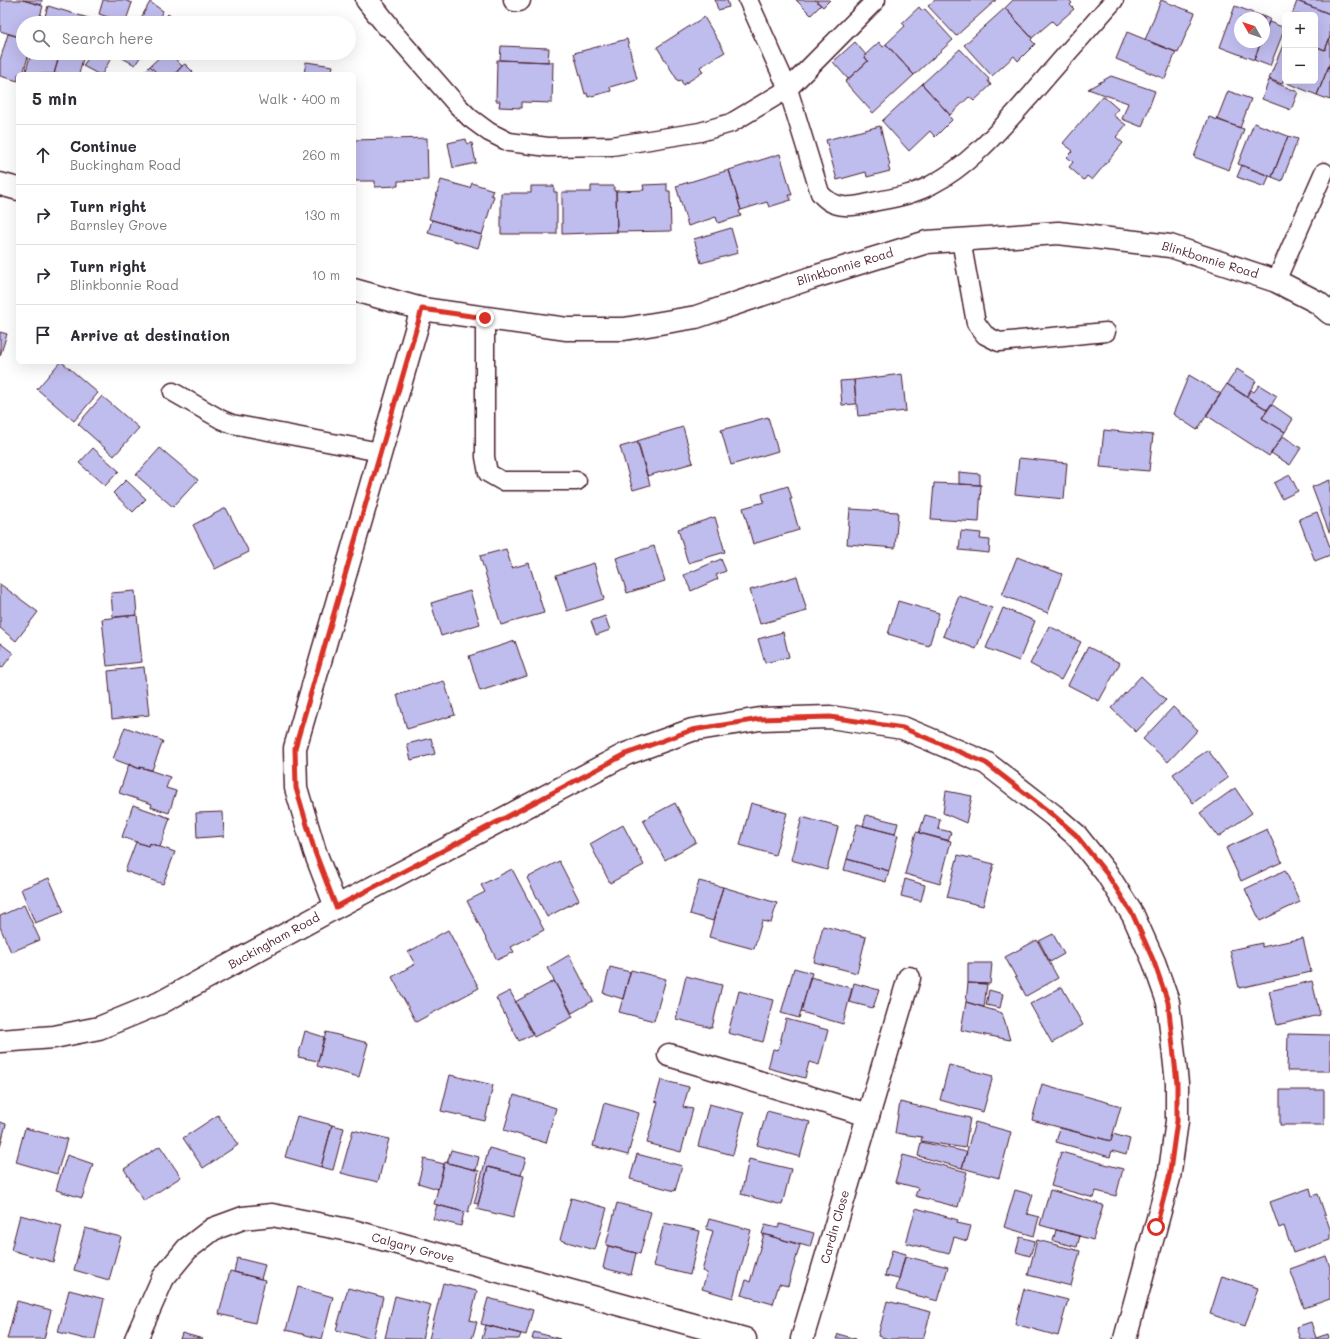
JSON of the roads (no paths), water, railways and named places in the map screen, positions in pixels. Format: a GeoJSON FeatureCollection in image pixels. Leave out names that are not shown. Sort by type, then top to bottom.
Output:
{"type":"FeatureCollection","features":[{"type":"Feature","properties":{"kind":"street"},"geometry":{"type":"LineString","coordinates":[[368,0],[387,25]]}},
{"type":"Feature","properties":{"kind":"street"},"geometry":{"type":"LineString","coordinates":[[0,184],[16,188]]}},
{"type":"Feature","properties":{"kind":"street","name":"Blinkbonnie Road"},"geometry":{"type":"LineString","coordinates":[[356,291],[422,309],[568,329],[624,329],[696,317],[811,278],[927,242],[1058,233],[1170,246],[1276,281],[1317,302],[1330,313]]}},
{"type":"Feature","properties":{"kind":"street"},"geometry":{"type":"LineString","coordinates":[[336,907],[315,852],[296,788],[295,748],[422,309]]}},
{"type":"Feature","properties":{"kind":"street","name":"Buckingham Road"},"geometry":{"type":"LineString","coordinates":[[0,1041],[54,1037],[98,1028],[160,1003],[336,907],[626,754],[692,730],[760,719],[830,717],[903,728],[986,763],[1053,815],[1076,835],[1107,874],[1133,915],[1154,962],[1168,1002],[1177,1083],[1177,1121],[1169,1178],[1125,1339]]}},
{"type":"Feature","properties":{"kind":"street","name":"Cardin Close"},"geometry":{"type":"LineString","coordinates":[[802,1339],[909,978]]}},
{"type":"Feature","properties":{"kind":"street"},"geometry":{"type":"LineString","coordinates":[[669,1055],[868,1115]]}},
{"type":"Feature","properties":{"kind":"street","name":"Calgary Grove"},"geometry":{"type":"LineString","coordinates":[[136,1339],[163,1278],[187,1249],[213,1229],[242,1218],[272,1215],[353,1231],[745,1339]]}},
{"type":"Feature","properties":{"kind":"lane"},"geometry":{"type":"LineString","coordinates":[[748,0],[788,89],[819,189],[826,200],[840,206],[853,207],[911,193],[931,186],[955,171],[987,144],[1114,0]]}},
{"type":"Feature","properties":{"kind":"lane"},"geometry":{"type":"LineString","coordinates":[[387,25],[457,105],[470,118],[489,132],[509,142],[548,147],[612,146],[700,132],[731,123],[788,89],[876,0]]}},
{"type":"Feature","properties":{"kind":"lane"},"geometry":{"type":"LineString","coordinates":[[1276,281],[1324,172]]}},
{"type":"Feature","properties":{"kind":"lane"},"geometry":{"type":"LineString","coordinates":[[961,240],[976,323],[985,335],[999,342],[1106,332]]}},
{"type":"Feature","properties":{"kind":"lane"},"geometry":{"type":"LineString","coordinates":[[485,318],[485,457],[488,473],[502,481],[577,481]]}},
{"type":"Feature","properties":{"kind":"lane"},"geometry":{"type":"LineString","coordinates":[[173,392],[222,420],[232,424],[380,452]]}}]}
